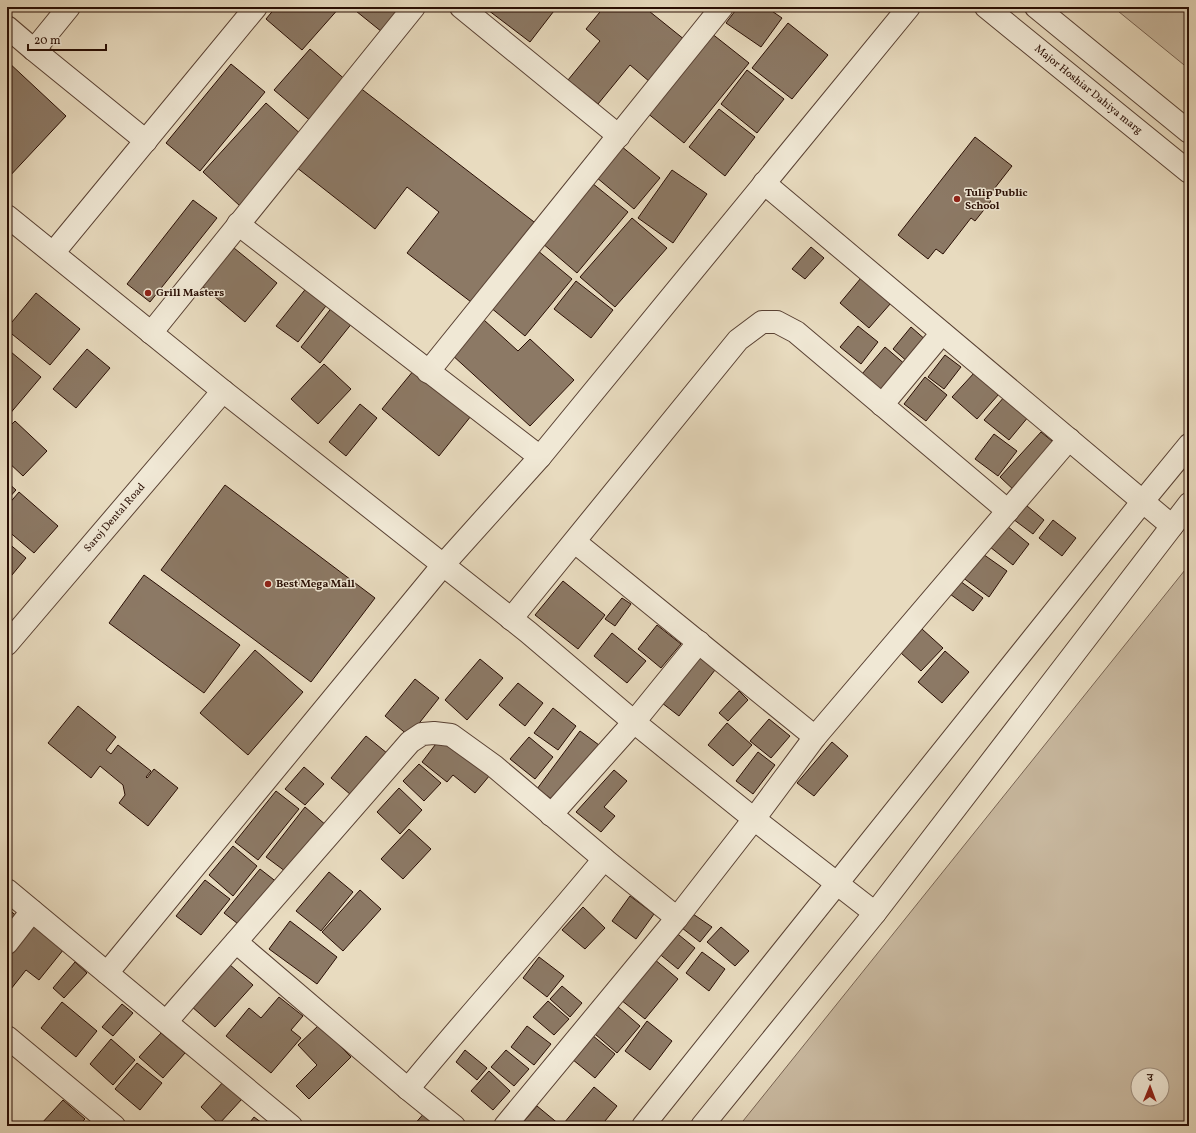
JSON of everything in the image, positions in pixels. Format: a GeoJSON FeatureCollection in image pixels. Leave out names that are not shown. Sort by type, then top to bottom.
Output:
{"type":"FeatureCollection","features":[{"type":"Feature","properties":{"kind":"street"},"geometry":{"type":"LineString","coordinates":[[54,252],[256,7]]}},
{"type":"Feature","properties":{"kind":"street"},"geometry":{"type":"LineString","coordinates":[[151,333],[414,7]]}},
{"type":"Feature","properties":{"kind":"street"},"geometry":{"type":"LineString","coordinates":[[461,7],[619,136]]}},
{"type":"Feature","properties":{"kind":"street"},"geometry":{"type":"LineString","coordinates":[[428,372],[722,7]]}},
{"type":"Feature","properties":{"kind":"street"},"geometry":{"type":"LineString","coordinates":[[107,973],[443,565],[540,458],[764,183],[891,31],[909,7]]}},
{"type":"Feature","properties":{"kind":"street","name":"Major Hoshiar Dahiya marg"},"geometry":{"type":"LineString","coordinates":[[986,7],[1189,172]]}},
{"type":"Feature","properties":{"kind":"street"},"geometry":{"type":"LineString","coordinates":[[1036,7],[1189,132]]}},
{"type":"Feature","properties":{"kind":"street"},"geometry":{"type":"LineString","coordinates":[[34,50],[64,9]]}},
{"type":"Feature","properties":{"kind":"street"},"geometry":{"type":"LineString","coordinates":[[7,27],[146,142]]}},
{"type":"Feature","properties":{"kind":"street"},"geometry":{"type":"LineString","coordinates":[[764,183],[1172,526]]}},
{"type":"Feature","properties":{"kind":"street"},"geometry":{"type":"LineString","coordinates":[[7,216],[54,252],[223,392],[511,619],[634,722],[754,819],[876,913]]}},
{"type":"Feature","properties":{"kind":"street"},"geometry":{"type":"LineString","coordinates":[[238,224],[540,458]]}},
{"type":"Feature","properties":{"kind":"street"},"geometry":{"type":"LineString","coordinates":[[511,619],[738,340],[762,322],[777,322],[796,332],[1008,511]]}},
{"type":"Feature","properties":{"kind":"street"},"geometry":{"type":"LineString","coordinates":[[882,405],[942,333]]}},
{"type":"Feature","properties":{"kind":"street","name":"Saroj Dental Road"},"geometry":{"type":"LineString","coordinates":[[7,644],[223,392]]}},
{"type":"Feature","properties":{"kind":"street"},"geometry":{"type":"LineString","coordinates":[[506,1126],[677,918],[754,819],[815,737],[1069,439]]}},
{"type":"Feature","properties":{"kind":"street"},"geometry":{"type":"LineString","coordinates":[[643,1126],[1189,445]]}},
{"type":"Feature","properties":{"kind":"street"},"geometry":{"type":"LineString","coordinates":[[702,1126],[876,913],[1189,504]]}},
{"type":"Feature","properties":{"kind":"street"},"geometry":{"type":"LineString","coordinates":[[575,542],[815,737]]}},
{"type":"Feature","properties":{"kind":"street"},"geometry":{"type":"LineString","coordinates":[[552,815],[634,722],[699,642]]}},
{"type":"Feature","properties":{"kind":"street"},"geometry":{"type":"LineString","coordinates":[[166,1022],[410,742],[422,734],[434,732],[450,735],[494,766],[677,918]]}},
{"type":"Feature","properties":{"kind":"street"},"geometry":{"type":"LineString","coordinates":[[408,1089],[489,992],[518,962],[604,858]]}},
{"type":"Feature","properties":{"kind":"street"},"geometry":{"type":"LineString","coordinates":[[7,890],[291,1126]]}},
{"type":"Feature","properties":{"kind":"street"},"geometry":{"type":"LineString","coordinates":[[7,943],[32,911]]}},
{"type":"Feature","properties":{"kind":"street"},"geometry":{"type":"LineString","coordinates":[[236,942],[408,1089],[454,1126]]}},
{"type":"Feature","properties":{"kind":"street"},"geometry":{"type":"LineString","coordinates":[[7,1037],[114,1126]]}},
{"type":"Feature","properties":{"kind":"shaded area"},"geometry":{"type":"Polygon","coordinates":[[[1113,7],[1189,7],[1189,69],[1113,7]]]}},
{"type":"Feature","properties":{"kind":"shaded area"},"geometry":{"type":"Polygon","coordinates":[[[1189,565],[1189,1126],[739,1126],[1189,565]]]}},
{"type":"Feature","properties":{"kind":"building"},"geometry":{"type":"Polygon","coordinates":[[[276,7],[340,7],[302,50],[266,19],[276,7]]]}},
{"type":"Feature","properties":{"kind":"building"},"geometry":{"type":"Polygon","coordinates":[[[351,7],[402,7],[382,32],[351,7]]]}},
{"type":"Feature","properties":{"kind":"building"},"geometry":{"type":"Polygon","coordinates":[[[484,7],[557,7],[530,42],[484,7]]]}},
{"type":"Feature","properties":{"kind":"building"},"geometry":{"type":"Polygon","coordinates":[[[604,7],[644,7],[685,40],[650,82],[630,65],[598,104],[568,80],[600,41],[586,29],[604,7]]]}},
{"type":"Feature","properties":{"kind":"building"},"geometry":{"type":"Polygon","coordinates":[[[738,7],[766,7],[782,18],[761,47],[726,23],[738,7]]]}},
{"type":"Feature","properties":{"kind":"building"},"geometry":{"type":"Polygon","coordinates":[[[788,23],[828,55],[792,99],[752,68],[788,23]]]}},
{"type":"Feature","properties":{"kind":"building"},"geometry":{"type":"Polygon","coordinates":[[[711,33],[749,63],[684,143],[646,112],[711,33]]]}},
{"type":"Feature","properties":{"kind":"building"},"geometry":{"type":"Polygon","coordinates":[[[310,49],[348,82],[313,123],[274,90],[310,49]]]}},
{"type":"Feature","properties":{"kind":"building"},"geometry":{"type":"Polygon","coordinates":[[[7,61],[66,116],[7,179],[7,61]]]}},
{"type":"Feature","properties":{"kind":"building"},"geometry":{"type":"Polygon","coordinates":[[[231,64],[265,92],[200,171],[166,143],[231,64]]]}},
{"type":"Feature","properties":{"kind":"building"},"geometry":{"type":"Polygon","coordinates":[[[747,70],[784,99],[757,133],[721,104],[747,70]]]}},
{"type":"Feature","properties":{"kind":"building"},"geometry":{"type":"Polygon","coordinates":[[[359,87],[538,225],[475,305],[407,253],[439,212],[407,187],[375,229],[296,167],[359,87]]]}},
{"type":"Feature","properties":{"kind":"building"},"geometry":{"type":"Polygon","coordinates":[[[266,103],[303,136],[240,206],[203,172],[266,103]]]}},
{"type":"Feature","properties":{"kind":"building"},"geometry":{"type":"Polygon","coordinates":[[[719,109],[755,137],[725,176],[689,147],[719,109]]]}},
{"type":"Feature","properties":{"kind":"building","name":"Tulip Public School"},"geometry":{"type":"Polygon","coordinates":[[[975,137],[1012,166],[987,198],[991,201],[975,221],[971,218],[943,254],[936,249],[928,259],[898,235],[975,137]]]}},
{"type":"Feature","properties":{"kind":"building"},"geometry":{"type":"Polygon","coordinates":[[[621,146],[660,178],[634,209],[596,177],[621,146]]]}},
{"type":"Feature","properties":{"kind":"building"},"geometry":{"type":"Polygon","coordinates":[[[672,170],[707,194],[673,243],[638,218],[672,170]]]}},
{"type":"Feature","properties":{"kind":"building"},"geometry":{"type":"Polygon","coordinates":[[[592,183],[628,212],[577,273],[542,243],[592,183]]]}},
{"type":"Feature","properties":{"kind":"building"},"geometry":{"type":"Polygon","coordinates":[[[193,200],[217,218],[150,302],[127,284],[193,200]]]}},
{"type":"Feature","properties":{"kind":"building"},"geometry":{"type":"Polygon","coordinates":[[[632,218],[667,248],[615,307],[580,277],[632,218]]]}},
{"type":"Feature","properties":{"kind":"building"},"geometry":{"type":"Polygon","coordinates":[[[811,247],[824,258],[805,279],[792,269],[811,247]]]}},
{"type":"Feature","properties":{"kind":"building"},"geometry":{"type":"Polygon","coordinates":[[[234,248],[277,283],[245,322],[202,286],[234,248]]]}},
{"type":"Feature","properties":{"kind":"building"},"geometry":{"type":"Polygon","coordinates":[[[537,250],[572,279],[525,336],[490,307],[537,250]]]}},
{"type":"Feature","properties":{"kind":"building"},"geometry":{"type":"Polygon","coordinates":[[[861,278],[891,303],[869,328],[840,303],[861,278]]]}},
{"type":"Feature","properties":{"kind":"building"},"geometry":{"type":"Polygon","coordinates":[[[576,281],[613,310],[591,338],[554,309],[576,281]]]}},
{"type":"Feature","properties":{"kind":"building"},"geometry":{"type":"Polygon","coordinates":[[[308,286],[329,302],[298,342],[276,326],[308,286]]]}},
{"type":"Feature","properties":{"kind":"building"},"geometry":{"type":"Polygon","coordinates":[[[36,293],[80,329],[50,365],[7,330],[7,328],[36,293]]]}},
{"type":"Feature","properties":{"kind":"building"},"geometry":{"type":"Polygon","coordinates":[[[333,306],[353,322],[320,363],[301,347],[333,306]]]}},
{"type":"Feature","properties":{"kind":"building"},"geometry":{"type":"Polygon","coordinates":[[[484,320],[518,351],[530,339],[574,380],[530,426],[451,354],[484,320]]]}},
{"type":"Feature","properties":{"kind":"building"},"geometry":{"type":"Polygon","coordinates":[[[858,326],[878,342],[861,364],[840,347],[858,326]]]}},
{"type":"Feature","properties":{"kind":"building"},"geometry":{"type":"Polygon","coordinates":[[[911,327],[927,341],[909,363],[893,349],[911,327]]]}},
{"type":"Feature","properties":{"kind":"building"},"geometry":{"type":"Polygon","coordinates":[[[885,347],[907,366],[885,393],[862,374],[885,347]]]}},
{"type":"Feature","properties":{"kind":"building"},"geometry":{"type":"Polygon","coordinates":[[[87,349],[110,368],[76,408],[53,389],[87,349]]]}},
{"type":"Feature","properties":{"kind":"building"},"geometry":{"type":"Polygon","coordinates":[[[11,352],[41,377],[8,416],[7,357],[11,352]]]}},
{"type":"Feature","properties":{"kind":"building"},"geometry":{"type":"Polygon","coordinates":[[[945,355],[961,367],[944,389],[928,377],[945,355]]]}},
{"type":"Feature","properties":{"kind":"building"},"geometry":{"type":"Polygon","coordinates":[[[324,364],[351,389],[318,424],[291,399],[324,364]]]}},
{"type":"Feature","properties":{"kind":"building"},"geometry":{"type":"Polygon","coordinates":[[[414,370],[471,416],[439,456],[382,409],[414,370]]]}},
{"type":"Feature","properties":{"kind":"building"},"geometry":{"type":"Polygon","coordinates":[[[975,372],[999,394],[977,419],[952,397],[975,372]]]}},
{"type":"Feature","properties":{"kind":"building"},"geometry":{"type":"Polygon","coordinates":[[[925,377],[947,395],[926,421],[904,404],[925,377]]]}},
{"type":"Feature","properties":{"kind":"building"},"geometry":{"type":"Polygon","coordinates":[[[1005,396],[1029,416],[1009,440],[984,420],[1005,396]]]}},
{"type":"Feature","properties":{"kind":"building"},"geometry":{"type":"Polygon","coordinates":[[[360,404],[377,418],[346,456],[329,442],[360,404]]]}},
{"type":"Feature","properties":{"kind":"building"},"geometry":{"type":"Polygon","coordinates":[[[15,421],[47,451],[23,476],[7,461],[7,429],[15,421]]]}},
{"type":"Feature","properties":{"kind":"building"},"geometry":{"type":"Polygon","coordinates":[[[1041,432],[1058,446],[1016,492],[1000,477],[1041,432]]]}},
{"type":"Feature","properties":{"kind":"building"},"geometry":{"type":"Polygon","coordinates":[[[994,434],[1017,451],[998,476],[975,459],[994,434]]]}},
{"type":"Feature","properties":{"kind":"building"},"geometry":{"type":"Polygon","coordinates":[[[7,482],[16,490],[7,500],[7,482]]]}},
{"type":"Feature","properties":{"kind":"building","name":"Best Mega Mall"},"geometry":{"type":"Polygon","coordinates":[[[225,485],[375,598],[311,682],[161,570],[225,485]]]}},
{"type":"Feature","properties":{"kind":"building"},"geometry":{"type":"Polygon","coordinates":[[[19,492],[58,526],[34,553],[7,530],[7,506],[19,492]]]}},
{"type":"Feature","properties":{"kind":"building"},"geometry":{"type":"Polygon","coordinates":[[[1021,501],[1044,520],[1033,534],[1009,516],[1021,501]]]}},
{"type":"Feature","properties":{"kind":"building"},"geometry":{"type":"Polygon","coordinates":[[[1053,520],[1076,538],[1062,556],[1039,538],[1053,520]]]}},
{"type":"Feature","properties":{"kind":"building"},"geometry":{"type":"Polygon","coordinates":[[[1007,526],[1029,544],[1013,565],[990,547],[1007,526]]]}},
{"type":"Feature","properties":{"kind":"building"},"geometry":{"type":"Polygon","coordinates":[[[7,542],[26,558],[7,581],[7,542]]]}},
{"type":"Feature","properties":{"kind":"building"},"geometry":{"type":"Polygon","coordinates":[[[980,552],[1007,571],[989,597],[962,577],[980,552]]]}},
{"type":"Feature","properties":{"kind":"building"},"geometry":{"type":"Polygon","coordinates":[[[144,575],[240,645],[204,693],[109,623],[144,575]]]}},
{"type":"Feature","properties":{"kind":"building"},"geometry":{"type":"Polygon","coordinates":[[[563,581],[605,615],[578,649],[535,615],[563,581]]]}},
{"type":"Feature","properties":{"kind":"building"},"geometry":{"type":"Polygon","coordinates":[[[960,581],[983,598],[973,611],[950,594],[960,581]]]}},
{"type":"Feature","properties":{"kind":"building"},"geometry":{"type":"Polygon","coordinates":[[[622,598],[631,604],[615,626],[605,619],[622,598]]]}},
{"type":"Feature","properties":{"kind":"building"},"geometry":{"type":"Polygon","coordinates":[[[657,625],[681,644],[661,668],[638,649],[657,625]]]}},
{"type":"Feature","properties":{"kind":"building"},"geometry":{"type":"Polygon","coordinates":[[[922,629],[943,648],[921,671],[901,653],[922,629]]]}},
{"type":"Feature","properties":{"kind":"building"},"geometry":{"type":"Polygon","coordinates":[[[612,633],[646,661],[627,683],[594,656],[612,633]]]}},
{"type":"Feature","properties":{"kind":"building"},"geometry":{"type":"Polygon","coordinates":[[[255,650],[303,692],[248,755],[200,713],[255,650]]]}},
{"type":"Feature","properties":{"kind":"building"},"geometry":{"type":"Polygon","coordinates":[[[945,651],[969,672],[942,703],[918,682],[945,651]]]}},
{"type":"Feature","properties":{"kind":"building"},"geometry":{"type":"Polygon","coordinates":[[[699,657],[715,670],[679,716],[662,703],[699,657]]]}},
{"type":"Feature","properties":{"kind":"building"},"geometry":{"type":"Polygon","coordinates":[[[480,659],[503,678],[467,720],[445,700],[480,659]]]}},
{"type":"Feature","properties":{"kind":"building"},"geometry":{"type":"Polygon","coordinates":[[[415,679],[439,698],[409,736],[385,716],[415,679]]]}},
{"type":"Feature","properties":{"kind":"building"},"geometry":{"type":"Polygon","coordinates":[[[518,683],[543,703],[525,726],[499,705],[518,683]]]}},
{"type":"Feature","properties":{"kind":"building"},"geometry":{"type":"Polygon","coordinates":[[[739,691],[748,700],[728,721],[719,713],[739,691]]]}},
{"type":"Feature","properties":{"kind":"building"},"geometry":{"type":"Polygon","coordinates":[[[78,706],[116,737],[106,750],[111,754],[118,745],[151,771],[146,777],[147,778],[154,769],[178,788],[148,826],[119,803],[125,795],[123,785],[100,766],[91,778],[48,743],[78,706]]]}},
{"type":"Feature","properties":{"kind":"building"},"geometry":{"type":"Polygon","coordinates":[[[553,708],[576,726],[558,750],[534,733],[553,708]]]}},
{"type":"Feature","properties":{"kind":"building"},"geometry":{"type":"Polygon","coordinates":[[[769,719],[790,736],[771,758],[750,741],[769,719]]]}},
{"type":"Feature","properties":{"kind":"building"},"geometry":{"type":"Polygon","coordinates":[[[727,723],[752,745],[733,766],[708,745],[727,723]]]}},
{"type":"Feature","properties":{"kind":"building"},"geometry":{"type":"Polygon","coordinates":[[[580,731],[599,745],[556,802],[537,789],[580,731]]]}},
{"type":"Feature","properties":{"kind":"building"},"geometry":{"type":"Polygon","coordinates":[[[366,736],[393,758],[357,800],[331,778],[366,736]]]}},
{"type":"Feature","properties":{"kind":"building"},"geometry":{"type":"Polygon","coordinates":[[[442,736],[490,775],[475,793],[453,775],[447,782],[422,762],[442,736]]]}},
{"type":"Feature","properties":{"kind":"building"},"geometry":{"type":"Polygon","coordinates":[[[529,737],[553,757],[535,779],[510,759],[529,737]]]}},
{"type":"Feature","properties":{"kind":"building"},"geometry":{"type":"Polygon","coordinates":[[[832,742],[848,756],[814,796],[797,783],[832,742]]]}},
{"type":"Feature","properties":{"kind":"building"},"geometry":{"type":"Polygon","coordinates":[[[758,752],[775,765],[753,794],[736,781],[758,752]]]}},
{"type":"Feature","properties":{"kind":"building"},"geometry":{"type":"Polygon","coordinates":[[[419,764],[441,783],[424,801],[403,781],[419,764]]]}},
{"type":"Feature","properties":{"kind":"building"},"geometry":{"type":"Polygon","coordinates":[[[304,767],[324,784],[305,805],[285,789],[304,767]]]}},
{"type":"Feature","properties":{"kind":"building"},"geometry":{"type":"Polygon","coordinates":[[[614,770],[627,781],[604,807],[615,816],[601,832],[576,812],[614,770]]]}},
{"type":"Feature","properties":{"kind":"building"},"geometry":{"type":"Polygon","coordinates":[[[399,788],[422,810],[400,834],[377,812],[399,788]]]}},
{"type":"Feature","properties":{"kind":"building"},"geometry":{"type":"Polygon","coordinates":[[[276,791],[299,809],[258,860],[235,842],[276,791]]]}},
{"type":"Feature","properties":{"kind":"building"},"geometry":{"type":"Polygon","coordinates":[[[305,807],[327,826],[289,874],[266,857],[305,807]]]}},
{"type":"Feature","properties":{"kind":"building"},"geometry":{"type":"Polygon","coordinates":[[[409,829],[431,849],[403,879],[381,859],[409,829]]]}},
{"type":"Feature","properties":{"kind":"building"},"geometry":{"type":"Polygon","coordinates":[[[233,846],[257,866],[233,896],[209,875],[233,846]]]}},
{"type":"Feature","properties":{"kind":"building"},"geometry":{"type":"Polygon","coordinates":[[[260,869],[278,883],[242,927],[224,913],[260,869]]]}},
{"type":"Feature","properties":{"kind":"building"},"geometry":{"type":"Polygon","coordinates":[[[329,872],[353,892],[321,931],[296,911],[329,872]]]}},
{"type":"Feature","properties":{"kind":"building"},"geometry":{"type":"Polygon","coordinates":[[[205,880],[230,899],[201,935],[176,916],[205,880]]]}},
{"type":"Feature","properties":{"kind":"building"},"geometry":{"type":"Polygon","coordinates":[[[360,890],[381,909],[343,951],[322,932],[360,890]]]}},
{"type":"Feature","properties":{"kind":"building"},"geometry":{"type":"Polygon","coordinates":[[[630,896],[654,914],[636,939],[612,921],[630,896]]]}},
{"type":"Feature","properties":{"kind":"building"},"geometry":{"type":"Polygon","coordinates":[[[583,907],[605,928],[585,949],[562,930],[583,907]]]}},
{"type":"Feature","properties":{"kind":"building"},"geometry":{"type":"Polygon","coordinates":[[[7,908],[19,918],[7,931],[7,908]]]}},
{"type":"Feature","properties":{"kind":"building"},"geometry":{"type":"Polygon","coordinates":[[[693,914],[712,927],[700,942],[682,928],[693,914]]]}},
{"type":"Feature","properties":{"kind":"building"},"geometry":{"type":"Polygon","coordinates":[[[290,921],[337,957],[317,984],[269,949],[290,921]]]}},
{"type":"Feature","properties":{"kind":"building"},"geometry":{"type":"Polygon","coordinates":[[[34,925],[64,949],[39,980],[26,970],[7,994],[7,958],[34,925]]]}},
{"type":"Feature","properties":{"kind":"building"},"geometry":{"type":"Polygon","coordinates":[[[721,927],[749,951],[735,966],[707,942],[721,927]]]}},
{"type":"Feature","properties":{"kind":"building"},"geometry":{"type":"Polygon","coordinates":[[[674,931],[695,948],[678,969],[657,952],[674,931]]]}},
{"type":"Feature","properties":{"kind":"building"},"geometry":{"type":"Polygon","coordinates":[[[702,952],[725,969],[709,991],[686,973],[702,952]]]}},
{"type":"Feature","properties":{"kind":"building"},"geometry":{"type":"Polygon","coordinates":[[[539,957],[564,976],[547,997],[523,978],[539,957]]]}},
{"type":"Feature","properties":{"kind":"building"},"geometry":{"type":"Polygon","coordinates":[[[654,959],[678,979],[645,1019],[621,1000],[654,959]]]}},
{"type":"Feature","properties":{"kind":"building"},"geometry":{"type":"Polygon","coordinates":[[[75,962],[87,973],[64,998],[53,988],[75,962]]]}},
{"type":"Feature","properties":{"kind":"building"},"geometry":{"type":"Polygon","coordinates":[[[229,964],[253,985],[215,1027],[191,1006],[229,964]]]}},
{"type":"Feature","properties":{"kind":"building"},"geometry":{"type":"Polygon","coordinates":[[[562,986],[582,1003],[570,1017],[550,999],[562,986]]]}},
{"type":"Feature","properties":{"kind":"building"},"geometry":{"type":"Polygon","coordinates":[[[279,997],[303,1016],[291,1030],[301,1038],[271,1073],[226,1036],[249,1008],[261,1018],[279,997]]]}},
{"type":"Feature","properties":{"kind":"building"},"geometry":{"type":"Polygon","coordinates":[[[548,1001],[569,1019],[554,1035],[533,1017],[548,1001]]]}},
{"type":"Feature","properties":{"kind":"building"},"geometry":{"type":"Polygon","coordinates":[[[62,1002],[97,1031],[76,1057],[41,1028],[62,1002]]]}},
{"type":"Feature","properties":{"kind":"building"},"geometry":{"type":"Polygon","coordinates":[[[122,1004],[133,1013],[113,1036],[102,1027],[122,1004]]]}},
{"type":"Feature","properties":{"kind":"building"},"geometry":{"type":"Polygon","coordinates":[[[618,1007],[640,1026],[617,1053],[595,1034],[618,1007]]]}},
{"type":"Feature","properties":{"kind":"building"},"geometry":{"type":"Polygon","coordinates":[[[647,1021],[672,1041],[650,1070],[625,1051],[647,1021]]]}},
{"type":"Feature","properties":{"kind":"building"},"geometry":{"type":"Polygon","coordinates":[[[319,1025],[351,1057],[309,1099],[296,1086],[317,1065],[298,1045],[319,1025]]]}},
{"type":"Feature","properties":{"kind":"building"},"geometry":{"type":"Polygon","coordinates":[[[527,1026],[551,1044],[534,1065],[511,1047],[527,1026]]]}},
{"type":"Feature","properties":{"kind":"building"},"geometry":{"type":"Polygon","coordinates":[[[161,1033],[185,1053],[163,1078],[139,1057],[161,1033]]]}},
{"type":"Feature","properties":{"kind":"building"},"geometry":{"type":"Polygon","coordinates":[[[592,1035],[615,1054],[595,1078],[572,1059],[592,1035]]]}},
{"type":"Feature","properties":{"kind":"building"},"geometry":{"type":"Polygon","coordinates":[[[111,1039],[135,1060],[113,1085],[90,1064],[111,1039]]]}},
{"type":"Feature","properties":{"kind":"building"},"geometry":{"type":"Polygon","coordinates":[[[465,1050],[487,1068],[477,1080],[456,1062],[465,1050]]]}},
{"type":"Feature","properties":{"kind":"building"},"geometry":{"type":"Polygon","coordinates":[[[506,1050],[529,1069],[514,1086],[491,1067],[506,1050]]]}},
{"type":"Feature","properties":{"kind":"building"},"geometry":{"type":"Polygon","coordinates":[[[137,1063],[162,1083],[140,1110],[115,1089],[137,1063]]]}},
{"type":"Feature","properties":{"kind":"building"},"geometry":{"type":"Polygon","coordinates":[[[489,1071],[510,1091],[493,1110],[471,1091],[489,1071]]]}},
{"type":"Feature","properties":{"kind":"building"},"geometry":{"type":"Polygon","coordinates":[[[223,1082],[242,1099],[219,1124],[201,1107],[223,1082]]]}},
{"type":"Feature","properties":{"kind":"building"},"geometry":{"type":"Polygon","coordinates":[[[594,1087],[617,1106],[601,1126],[568,1126],[564,1123],[594,1087]]]}},
{"type":"Feature","properties":{"kind":"building"},"geometry":{"type":"Polygon","coordinates":[[[63,1100],[85,1119],[78,1126],[44,1126],[41,1124],[63,1100]]]}},
{"type":"Feature","properties":{"kind":"building"},"geometry":{"type":"Polygon","coordinates":[[[537,1106],[560,1125],[520,1126],[537,1106]]]}},
{"type":"Feature","properties":{"kind":"building"},"geometry":{"type":"Polygon","coordinates":[[[426,1111],[442,1126],[413,1126],[426,1111]]]}},
{"type":"Feature","properties":{"kind":"building"},"geometry":{"type":"Polygon","coordinates":[[[254,1117],[266,1126],[247,1126],[254,1117]]]}},
{"type":"Feature","properties":{"kind":"place","name":"Tulip Public School"},"geometry":{"type":"Point","coordinates":[957,199]}},
{"type":"Feature","properties":{"kind":"place","name":"Grill Masters"},"geometry":{"type":"Point","coordinates":[148,293]}},
{"type":"Feature","properties":{"kind":"place","name":"Best Mega Mall"},"geometry":{"type":"Point","coordinates":[268,584]}}]}
